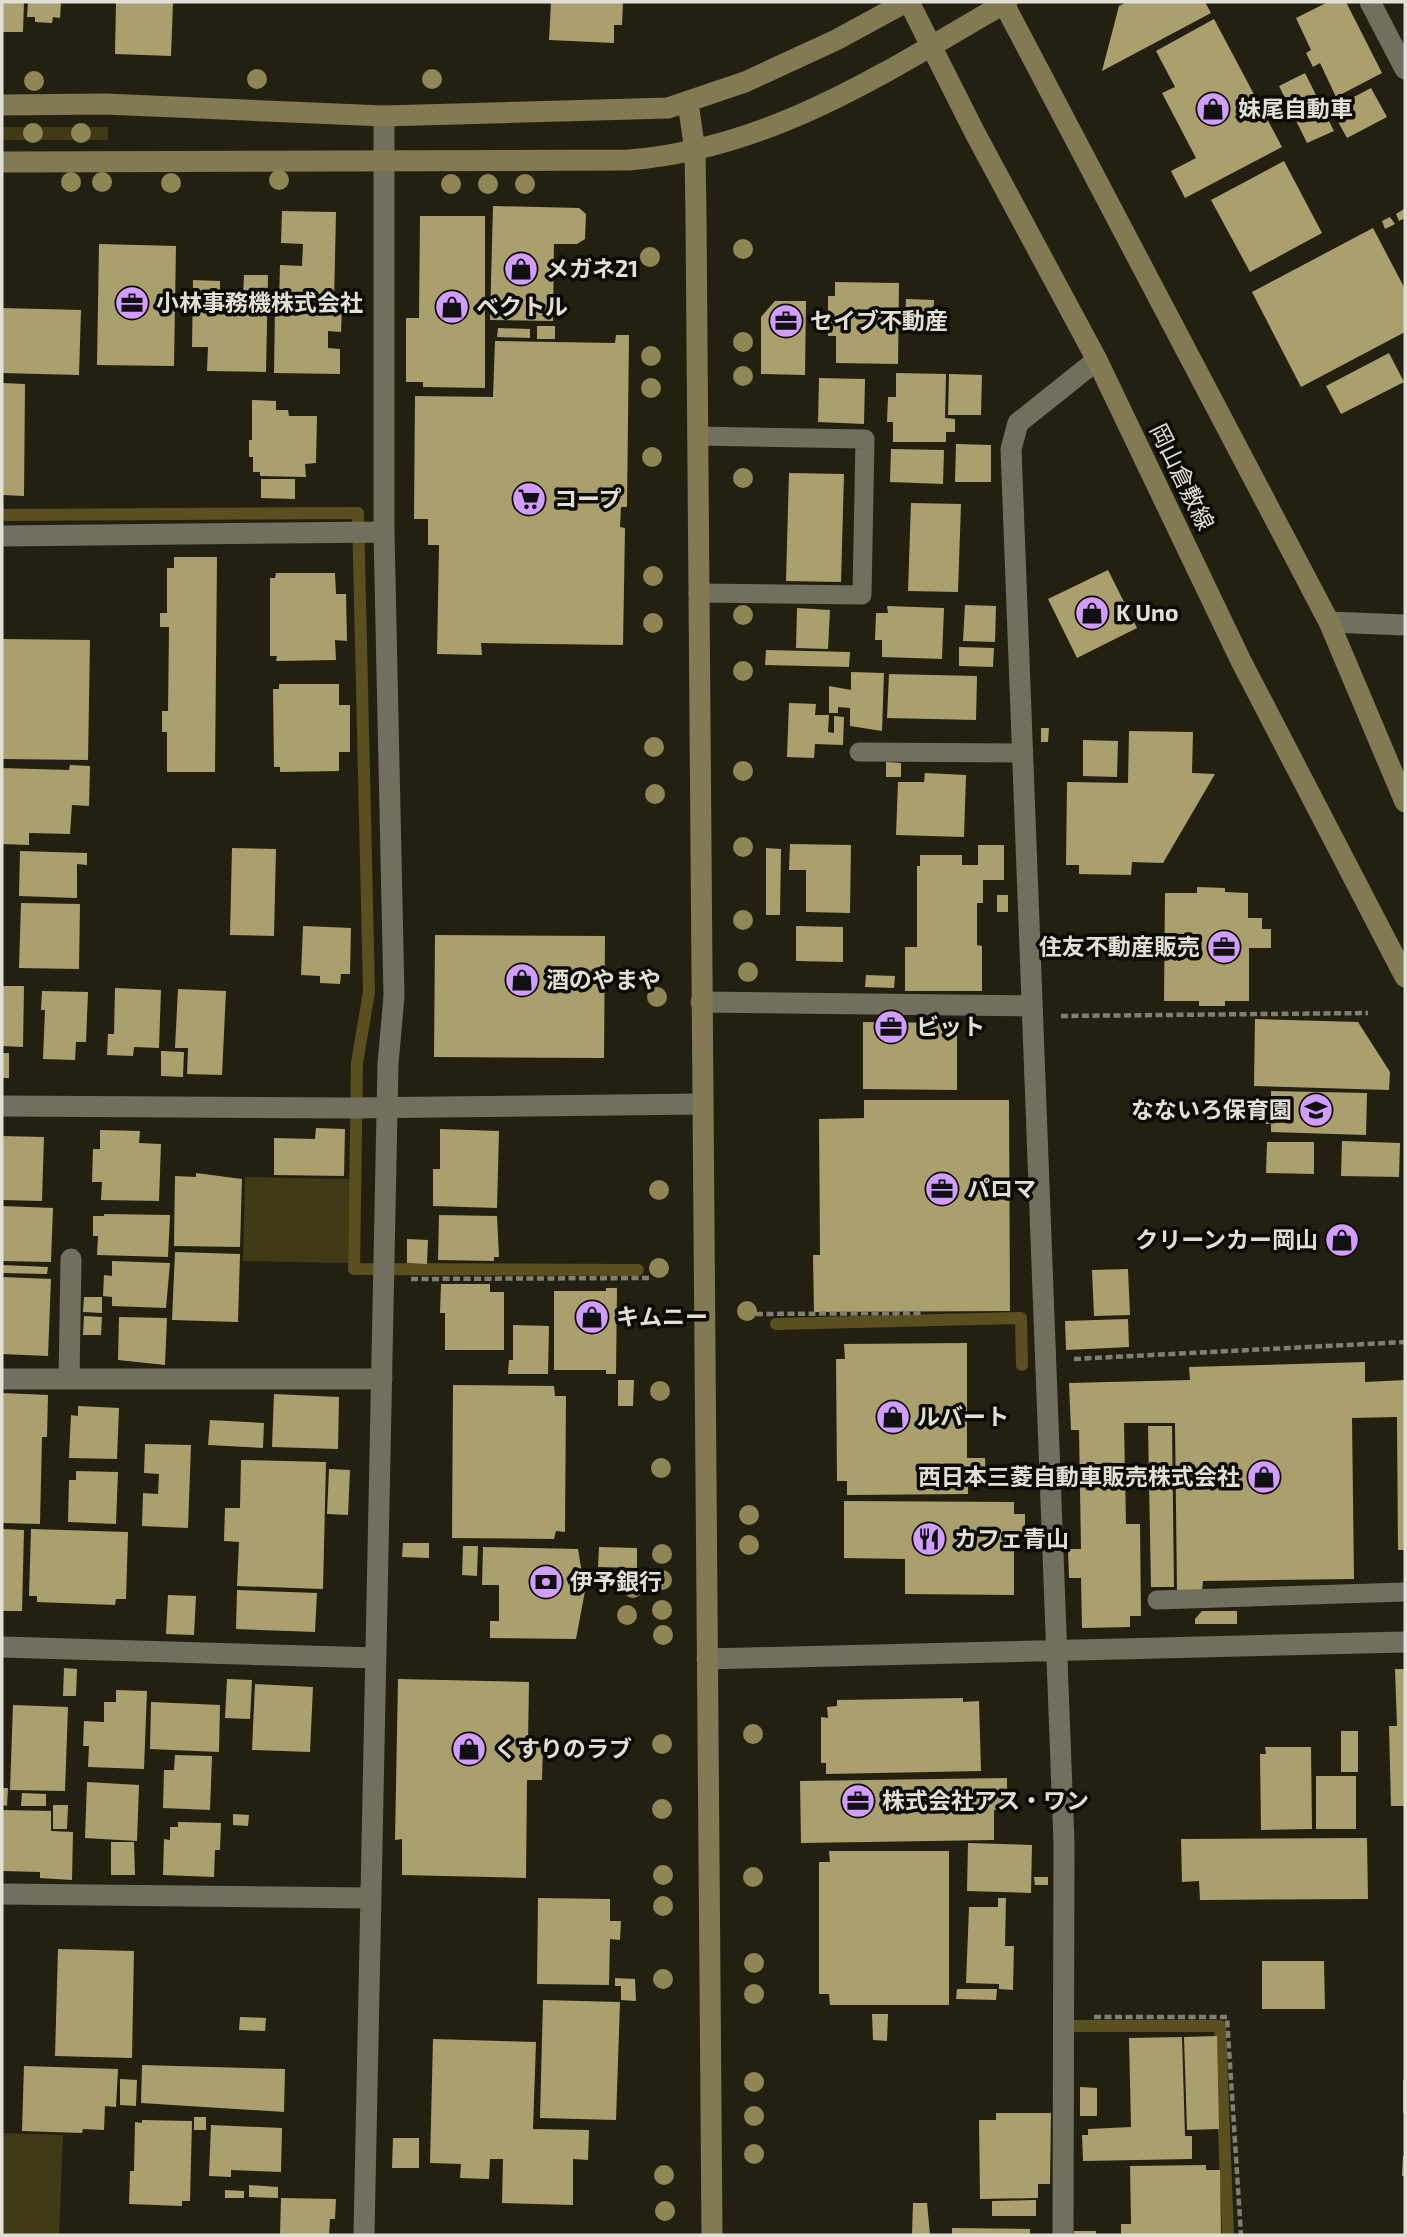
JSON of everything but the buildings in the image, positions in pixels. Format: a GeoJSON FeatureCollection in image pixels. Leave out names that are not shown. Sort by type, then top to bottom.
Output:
{"type":"FeatureCollection","features":[{"type":"Feature","properties":{"kind":"street","name":"岡山倉敷線"},"geometry":{"type":"LineString","coordinates":[[908,2],[1097,360],[1241,661],[1405,977]]}},
{"type":"Feature","properties":{"kind":"street"},"geometry":{"type":"LineString","coordinates":[[2,105],[104,104],[384,116],[639,111],[688,103],[718,93],[824,46],[908,2]]}},
{"type":"Feature","properties":{"kind":"street"},"geometry":{"type":"LineString","coordinates":[[2,162],[629,160],[695,151],[768,130],[801,116],[860,87],[1005,2],[1048,93],[1329,622],[1405,802]]}},
{"type":"Feature","properties":{"kind":"street"},"geometry":{"type":"LineString","coordinates":[[1370,2],[1405,69]]}},
{"type":"Feature","properties":{"kind":"street"},"geometry":{"type":"LineString","coordinates":[[688,103],[695,151],[712,2235]]}},
{"type":"Feature","properties":{"kind":"street"},"geometry":{"type":"LineString","coordinates":[[364,2235],[385,1273],[368,1108],[394,996],[367,532],[384,116]]}},
{"type":"Feature","properties":{"kind":"street"},"geometry":{"type":"LineString","coordinates":[[1063,2235],[1064,1843],[1011,449],[1018,423],[1097,360]]}},
{"type":"Feature","properties":{"kind":"street"},"geometry":{"type":"LineString","coordinates":[[2,536],[367,532]]}},
{"type":"Feature","properties":{"kind":"street"},"geometry":{"type":"LineString","coordinates":[[1329,622],[1405,625]]}},
{"type":"Feature","properties":{"kind":"street"},"geometry":{"type":"LineString","coordinates":[[701,1002],[1032,1011]]}},
{"type":"Feature","properties":{"kind":"street"},"geometry":{"type":"LineString","coordinates":[[2,1106],[368,1108],[701,1104]]}},
{"type":"Feature","properties":{"kind":"street"},"geometry":{"type":"LineString","coordinates":[[69,1379],[71,1259]]}},
{"type":"Feature","properties":{"kind":"street"},"geometry":{"type":"LineString","coordinates":[[2,1378],[382,1379]]}},
{"type":"Feature","properties":{"kind":"street"},"geometry":{"type":"LineString","coordinates":[[707,1659],[1405,1642]]}},
{"type":"Feature","properties":{"kind":"street"},"geometry":{"type":"LineString","coordinates":[[2,1647],[376,1658]]}},
{"type":"Feature","properties":{"kind":"street"},"geometry":{"type":"LineString","coordinates":[[2,1894],[371,1898]]}},
{"type":"Feature","properties":{"kind":"lane"},"geometry":{"type":"LineString","coordinates":[[697,436],[865,439],[862,596],[698,593]]}},
{"type":"Feature","properties":{"kind":"lane"},"geometry":{"type":"LineString","coordinates":[[859,752],[1022,753]]}},
{"type":"Feature","properties":{"kind":"lane"},"geometry":{"type":"LineString","coordinates":[[1157,1600],[1405,1592]]}},
{"type":"Feature","properties":{"kind":"path"},"geometry":{"type":"LineString","coordinates":[[1032,1011],[1368,1013]]}},
{"type":"Feature","properties":{"kind":"path"},"geometry":{"type":"LineString","coordinates":[[385,1273],[652,1278]]}},
{"type":"Feature","properties":{"kind":"path"},"geometry":{"type":"LineString","coordinates":[[756,1314],[921,1313]]}},
{"type":"Feature","properties":{"kind":"path"},"geometry":{"type":"LineString","coordinates":[[1045,1360],[1405,1342]]}},
{"type":"Feature","properties":{"kind":"path"},"geometry":{"type":"LineString","coordinates":[[1065,2017],[1227,2017],[1241,2235]]}},
{"type":"Feature","properties":{"kind":"shaded area"},"geometry":{"type":"Polygon","coordinates":[[[2,127],[108,127],[108,140],[2,140],[2,127]]]}},
{"type":"Feature","properties":{"kind":"shaded area"},"geometry":{"type":"Polygon","coordinates":[[[245,1177],[349,1179],[348,1263],[243,1261],[245,1177]]]}},
{"type":"Feature","properties":{"kind":"shaded area"},"geometry":{"type":"Polygon","coordinates":[[[2,2133],[63,2135],[59,2235],[2,2235],[2,2133]]]}},
{"type":"Feature","properties":{"kind":"waterway"},"geometry":{"type":"LineString","coordinates":[[2,515],[358,513],[369,992],[357,1063],[354,1269],[638,1270]]}},
{"type":"Feature","properties":{"kind":"waterway"},"geometry":{"type":"LineString","coordinates":[[776,1324],[1021,1318],[1022,1365]]}},
{"type":"Feature","properties":{"kind":"waterway"},"geometry":{"type":"LineString","coordinates":[[1075,2026],[1220,2026],[1228,2235]]}},
{"type":"Feature","properties":{"kind":"place","name":"妹尾自動車"},"geometry":{"type":"Point","coordinates":[1213,109]}},
{"type":"Feature","properties":{"kind":"place","name":"メガネ21"},"geometry":{"type":"Point","coordinates":[521,269]}},
{"type":"Feature","properties":{"kind":"place","name":"小林事務機株式会社"},"geometry":{"type":"Point","coordinates":[132,303]}},
{"type":"Feature","properties":{"kind":"place","name":"ベクトル"},"geometry":{"type":"Point","coordinates":[452,307]}},
{"type":"Feature","properties":{"kind":"place","name":"セイブ不動産"},"geometry":{"type":"Point","coordinates":[786,321]}},
{"type":"Feature","properties":{"kind":"place","name":"コープ"},"geometry":{"type":"Point","coordinates":[529,499]}},
{"type":"Feature","properties":{"kind":"place","name":"K Uno"},"geometry":{"type":"Point","coordinates":[1092,613]}},
{"type":"Feature","properties":{"kind":"place","name":"住友不動産販売"},"geometry":{"type":"Point","coordinates":[1224,947]}},
{"type":"Feature","properties":{"kind":"place","name":"酒のやまや"},"geometry":{"type":"Point","coordinates":[522,980]}},
{"type":"Feature","properties":{"kind":"place","name":"ビット"},"geometry":{"type":"Point","coordinates":[891,1027]}},
{"type":"Feature","properties":{"kind":"place","name":"なないろ保育園"},"geometry":{"type":"Point","coordinates":[1316,1110]}},
{"type":"Feature","properties":{"kind":"place","name":"パロマ"},"geometry":{"type":"Point","coordinates":[942,1189]}},
{"type":"Feature","properties":{"kind":"place","name":"クリーンカー岡山"},"geometry":{"type":"Point","coordinates":[1342,1240]}},
{"type":"Feature","properties":{"kind":"place","name":"キムニー"},"geometry":{"type":"Point","coordinates":[592,1317]}},
{"type":"Feature","properties":{"kind":"place","name":"ルバート"},"geometry":{"type":"Point","coordinates":[893,1417]}},
{"type":"Feature","properties":{"kind":"place","name":"西日本三菱自動車販売株式会社"},"geometry":{"type":"Point","coordinates":[1264,1477]}},
{"type":"Feature","properties":{"kind":"place","name":"カフェ青山"},"geometry":{"type":"Point","coordinates":[929,1539]}},
{"type":"Feature","properties":{"kind":"place","name":"伊予銀行"},"geometry":{"type":"Point","coordinates":[546,1582]}},
{"type":"Feature","properties":{"kind":"place","name":"くすりのラブ"},"geometry":{"type":"Point","coordinates":[469,1749]}},
{"type":"Feature","properties":{"kind":"place","name":"株式会社アス・ワン"},"geometry":{"type":"Point","coordinates":[858,1801]}}]}
